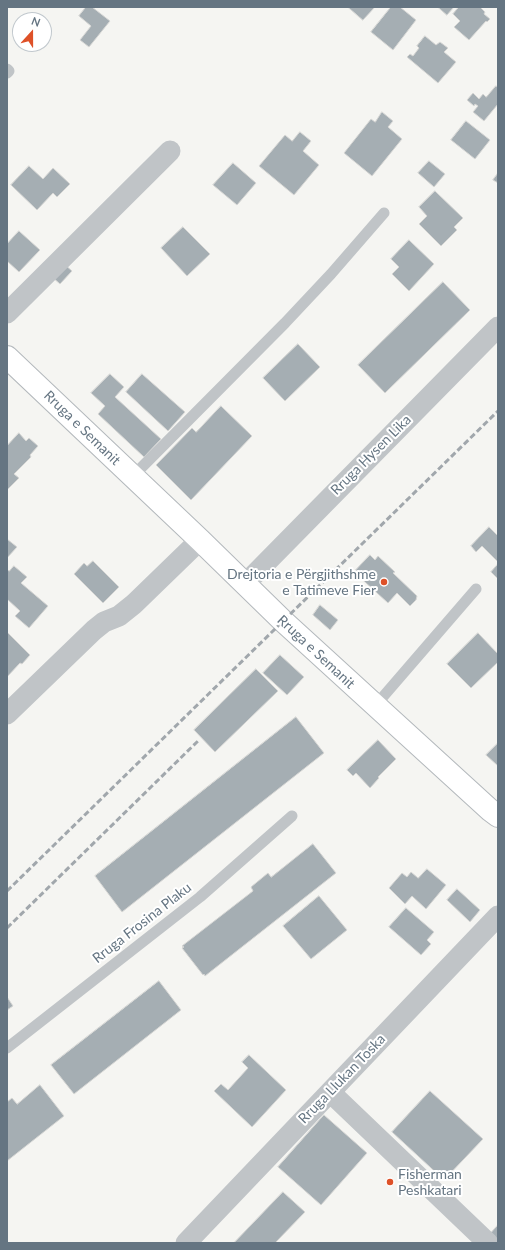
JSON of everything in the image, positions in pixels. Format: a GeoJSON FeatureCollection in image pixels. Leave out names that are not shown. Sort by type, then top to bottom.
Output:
{"type":"FeatureCollection","features":[{"type":"Feature","properties":{"kind":"main road","name":"Rruga e Semanit"},"geometry":{"type":"LineString","coordinates":[[7,356],[200,540],[277,616],[495,816]]}},
{"type":"Feature","properties":{"kind":"street"},"geometry":{"type":"LineString","coordinates":[[7,313],[170,151]]}},
{"type":"Feature","properties":{"kind":"street","name":"Rruga Hysen Lika"},"geometry":{"type":"LineString","coordinates":[[245,584],[498,327]]}},
{"type":"Feature","properties":{"kind":"street"},"geometry":{"type":"LineString","coordinates":[[7,714],[94,630],[104,622],[118,616],[134,604],[200,540]]}},
{"type":"Feature","properties":{"kind":"street","name":"Rruga Llukan Toska"},"geometry":{"type":"LineString","coordinates":[[186,1243],[498,916]]}},
{"type":"Feature","properties":{"kind":"street"},"geometry":{"type":"LineString","coordinates":[[330,1092],[488,1243]]}},
{"type":"Feature","properties":{"kind":"lane"},"geometry":{"type":"LineString","coordinates":[[7,70],[9,71],[7,73]]}},
{"type":"Feature","properties":{"kind":"lane"},"geometry":{"type":"LineString","coordinates":[[132,476],[285,323],[331,274],[384,213]]}},
{"type":"Feature","properties":{"kind":"lane"},"geometry":{"type":"LineString","coordinates":[[375,706],[476,589]]}},
{"type":"Feature","properties":{"kind":"lane","name":"Rruga Frosina Plaku"},"geometry":{"type":"LineString","coordinates":[[7,1048],[200,897],[292,816]]}},
{"type":"Feature","properties":{"kind":"building"},"geometry":{"type":"Polygon","coordinates":[[[86,7],[92,7],[110,21],[89,47],[80,40],[91,26],[79,16],[86,7]]]}},
{"type":"Feature","properties":{"kind":"building"},"geometry":{"type":"Polygon","coordinates":[[[348,7],[375,7],[363,20],[348,7]]]}},
{"type":"Feature","properties":{"kind":"building"},"geometry":{"type":"Polygon","coordinates":[[[391,7],[400,7],[416,20],[393,50],[371,32],[391,7]]]}},
{"type":"Feature","properties":{"kind":"building"},"geometry":{"type":"Polygon","coordinates":[[[438,7],[454,7],[447,15],[438,7]]]}},
{"type":"Feature","properties":{"kind":"building"},"geometry":{"type":"Polygon","coordinates":[[[459,7],[480,7],[485,12],[484,14],[490,19],[487,22],[486,21],[469,40],[454,27],[460,21],[453,14],[459,7]]]}},
{"type":"Feature","properties":{"kind":"building"},"geometry":{"type":"Polygon","coordinates":[[[425,36],[436,45],[440,42],[448,48],[444,52],[456,62],[438,83],[407,57],[410,54],[413,56],[419,48],[417,46],[425,36]]]}},
{"type":"Feature","properties":{"kind":"building"},"geometry":{"type":"Polygon","coordinates":[[[496,86],[498,87],[498,104],[484,121],[473,112],[478,106],[475,104],[474,106],[467,100],[473,93],[479,99],[483,94],[486,97],[496,86]]]}},
{"type":"Feature","properties":{"kind":"building"},"geometry":{"type":"Polygon","coordinates":[[[382,112],[393,121],[388,127],[402,139],[372,176],[344,153],[371,119],[375,122],[382,112]]]}},
{"type":"Feature","properties":{"kind":"building"},"geometry":{"type":"Polygon","coordinates":[[[466,121],[490,140],[475,159],[451,140],[466,121]]]}},
{"type":"Feature","properties":{"kind":"building"},"geometry":{"type":"Polygon","coordinates":[[[300,132],[311,141],[303,151],[319,165],[294,195],[259,166],[285,135],[292,141],[300,132]]]}},
{"type":"Feature","properties":{"kind":"building"},"geometry":{"type":"Polygon","coordinates":[[[429,161],[445,174],[434,187],[418,173],[429,161]]]}},
{"type":"Feature","properties":{"kind":"building"},"geometry":{"type":"Polygon","coordinates":[[[233,163],[256,183],[237,205],[213,185],[233,163]]]}},
{"type":"Feature","properties":{"kind":"building"},"geometry":{"type":"Polygon","coordinates":[[[29,166],[43,179],[53,168],[70,184],[57,197],[53,193],[37,210],[11,185],[29,166]]]}},
{"type":"Feature","properties":{"kind":"building"},"geometry":{"type":"Polygon","coordinates":[[[498,173],[498,183],[493,180],[498,173]]]}},
{"type":"Feature","properties":{"kind":"building"},"geometry":{"type":"Polygon","coordinates":[[[435,191],[463,218],[454,227],[457,230],[441,246],[419,224],[427,216],[419,207],[435,191]]]}},
{"type":"Feature","properties":{"kind":"building"},"geometry":{"type":"Polygon","coordinates":[[[183,227],[210,254],[187,276],[161,248],[183,227]]]}},
{"type":"Feature","properties":{"kind":"building"},"geometry":{"type":"Polygon","coordinates":[[[19,231],[40,250],[19,272],[7,261],[7,244],[19,231]]]}},
{"type":"Feature","properties":{"kind":"building"},"geometry":{"type":"Polygon","coordinates":[[[409,240],[434,264],[409,291],[392,274],[399,267],[391,259],[409,240]]]}},
{"type":"Feature","properties":{"kind":"building"},"geometry":{"type":"Polygon","coordinates":[[[63,263],[72,271],[60,284],[51,276],[63,263]]]}},
{"type":"Feature","properties":{"kind":"building"},"geometry":{"type":"Polygon","coordinates":[[[443,282],[470,310],[385,393],[358,365],[443,282]]]}},
{"type":"Feature","properties":{"kind":"building"},"geometry":{"type":"Polygon","coordinates":[[[298,344],[320,367],[285,401],[263,378],[298,344]]]}},
{"type":"Feature","properties":{"kind":"building"},"geometry":{"type":"Polygon","coordinates":[[[110,374],[124,387],[115,397],[161,439],[144,457],[98,414],[105,406],[91,393],[110,374]]]}},
{"type":"Feature","properties":{"kind":"building"},"geometry":{"type":"Polygon","coordinates":[[[142,374],[185,412],[168,431],[126,392],[142,374]]]}},
{"type":"Feature","properties":{"kind":"building"},"geometry":{"type":"Polygon","coordinates":[[[221,406],[252,436],[191,500],[156,465],[192,428],[196,432],[221,406]]]}},
{"type":"Feature","properties":{"kind":"building"},"geometry":{"type":"Polygon","coordinates":[[[19,433],[26,441],[29,438],[38,446],[30,455],[31,457],[14,474],[19,478],[7,490],[7,446],[19,433]]]}},
{"type":"Feature","properties":{"kind":"building"},"geometry":{"type":"Polygon","coordinates":[[[489,527],[498,536],[498,562],[482,546],[476,552],[471,546],[489,527]]]}},
{"type":"Feature","properties":{"kind":"building"},"geometry":{"type":"Polygon","coordinates":[[[7,539],[17,547],[7,558],[7,539]]]}},
{"type":"Feature","properties":{"kind":"building","name":"Drejtoria e Përgjithshme e Tatimeve Fier"},"geometry":{"type":"Polygon","coordinates":[[[370,555],[375,560],[378,556],[417,596],[416,600],[410,606],[397,593],[388,603],[354,572],[370,555]]]}},
{"type":"Feature","properties":{"kind":"building"},"geometry":{"type":"Polygon","coordinates":[[[93,561],[119,587],[103,603],[74,574],[84,563],[87,566],[93,561]]]}},
{"type":"Feature","properties":{"kind":"building"},"geometry":{"type":"Polygon","coordinates":[[[498,564],[498,579],[491,572],[498,564]]]}},
{"type":"Feature","properties":{"kind":"building"},"geometry":{"type":"Polygon","coordinates":[[[14,566],[27,577],[21,583],[48,606],[29,628],[15,616],[20,611],[7,599],[7,569],[9,571],[14,566]]]}},
{"type":"Feature","properties":{"kind":"building"},"geometry":{"type":"Polygon","coordinates":[[[320,605],[338,620],[330,630],[313,615],[320,605]]]}},
{"type":"Feature","properties":{"kind":"building"},"geometry":{"type":"Polygon","coordinates":[[[7,632],[30,655],[7,677],[7,632]]]}},
{"type":"Feature","properties":{"kind":"building"},"geometry":{"type":"Polygon","coordinates":[[[478,633],[498,654],[498,662],[471,688],[447,664],[478,633]]]}},
{"type":"Feature","properties":{"kind":"building"},"geometry":{"type":"Polygon","coordinates":[[[280,655],[304,677],[287,695],[263,673],[280,655]]]}},
{"type":"Feature","properties":{"kind":"building"},"geometry":{"type":"Polygon","coordinates":[[[256,669],[278,691],[215,752],[194,730],[256,669]]]}},
{"type":"Feature","properties":{"kind":"building"},"geometry":{"type":"Polygon","coordinates":[[[296,717],[324,753],[122,912],[95,876],[296,717]]]}},
{"type":"Feature","properties":{"kind":"building"},"geometry":{"type":"Polygon","coordinates":[[[378,740],[396,759],[378,777],[379,778],[370,788],[356,773],[353,776],[347,770],[378,740]]]}},
{"type":"Feature","properties":{"kind":"building"},"geometry":{"type":"Polygon","coordinates":[[[498,743],[498,766],[486,755],[498,743]]]}},
{"type":"Feature","properties":{"kind":"building"},"geometry":{"type":"Polygon","coordinates":[[[313,844],[336,873],[205,976],[204,974],[203,975],[182,946],[253,891],[251,887],[268,873],[271,877],[313,844]]]}},
{"type":"Feature","properties":{"kind":"building"},"geometry":{"type":"Polygon","coordinates":[[[427,869],[446,885],[426,909],[412,896],[405,904],[389,888],[402,873],[407,877],[411,872],[418,878],[427,869]]]}},
{"type":"Feature","properties":{"kind":"building"},"geometry":{"type":"Polygon","coordinates":[[[457,889],[480,910],[470,922],[447,900],[457,889]]]}},
{"type":"Feature","properties":{"kind":"building"},"geometry":{"type":"Polygon","coordinates":[[[319,896],[347,930],[311,959],[283,926],[319,896]]]}},
{"type":"Feature","properties":{"kind":"building"},"geometry":{"type":"Polygon","coordinates":[[[406,908],[434,932],[427,940],[431,944],[421,955],[389,927],[406,908]]]}},
{"type":"Feature","properties":{"kind":"building"},"geometry":{"type":"Polygon","coordinates":[[[159,981],[181,1010],[74,1094],[51,1065],[159,981]]]}},
{"type":"Feature","properties":{"kind":"building"},"geometry":{"type":"Polygon","coordinates":[[[7,997],[13,1006],[7,1010],[7,997]]]}},
{"type":"Feature","properties":{"kind":"building"},"geometry":{"type":"Polygon","coordinates":[[[249,1055],[286,1090],[252,1127],[214,1091],[221,1084],[228,1090],[248,1068],[242,1062],[249,1055]]]}},
{"type":"Feature","properties":{"kind":"building"},"geometry":{"type":"Polygon","coordinates":[[[40,1085],[64,1116],[7,1161],[7,1102],[12,1098],[17,1104],[40,1085]]]}},
{"type":"Feature","properties":{"kind":"building"},"geometry":{"type":"Polygon","coordinates":[[[430,1091],[483,1139],[444,1180],[392,1132],[430,1091]]]}},
{"type":"Feature","properties":{"kind":"building"},"geometry":{"type":"Polygon","coordinates":[[[324,1115],[367,1153],[321,1205],[278,1167],[324,1115]]]}},
{"type":"Feature","properties":{"kind":"building"},"geometry":{"type":"Polygon","coordinates":[[[283,1192],[305,1212],[275,1243],[234,1243],[283,1192]]]}},
{"type":"Feature","properties":{"kind":"building"},"geometry":{"type":"Polygon","coordinates":[[[498,1225],[498,1242],[490,1234],[498,1225]]]}},
{"type":"Feature","properties":{"kind":"railway"},"geometry":{"type":"LineString","coordinates":[[7,891],[498,411]]}},
{"type":"Feature","properties":{"kind":"railway"},"geometry":{"type":"LineString","coordinates":[[7,928],[199,740]]}},
{"type":"Feature","properties":{"kind":"place","name":"Drejtoria e Përgjithshme e Tatimeve Fier"},"geometry":{"type":"Point","coordinates":[384,582]}},
{"type":"Feature","properties":{"kind":"place","name":"Fisherman Peshkatari"},"geometry":{"type":"Point","coordinates":[390,1182]}}]}
